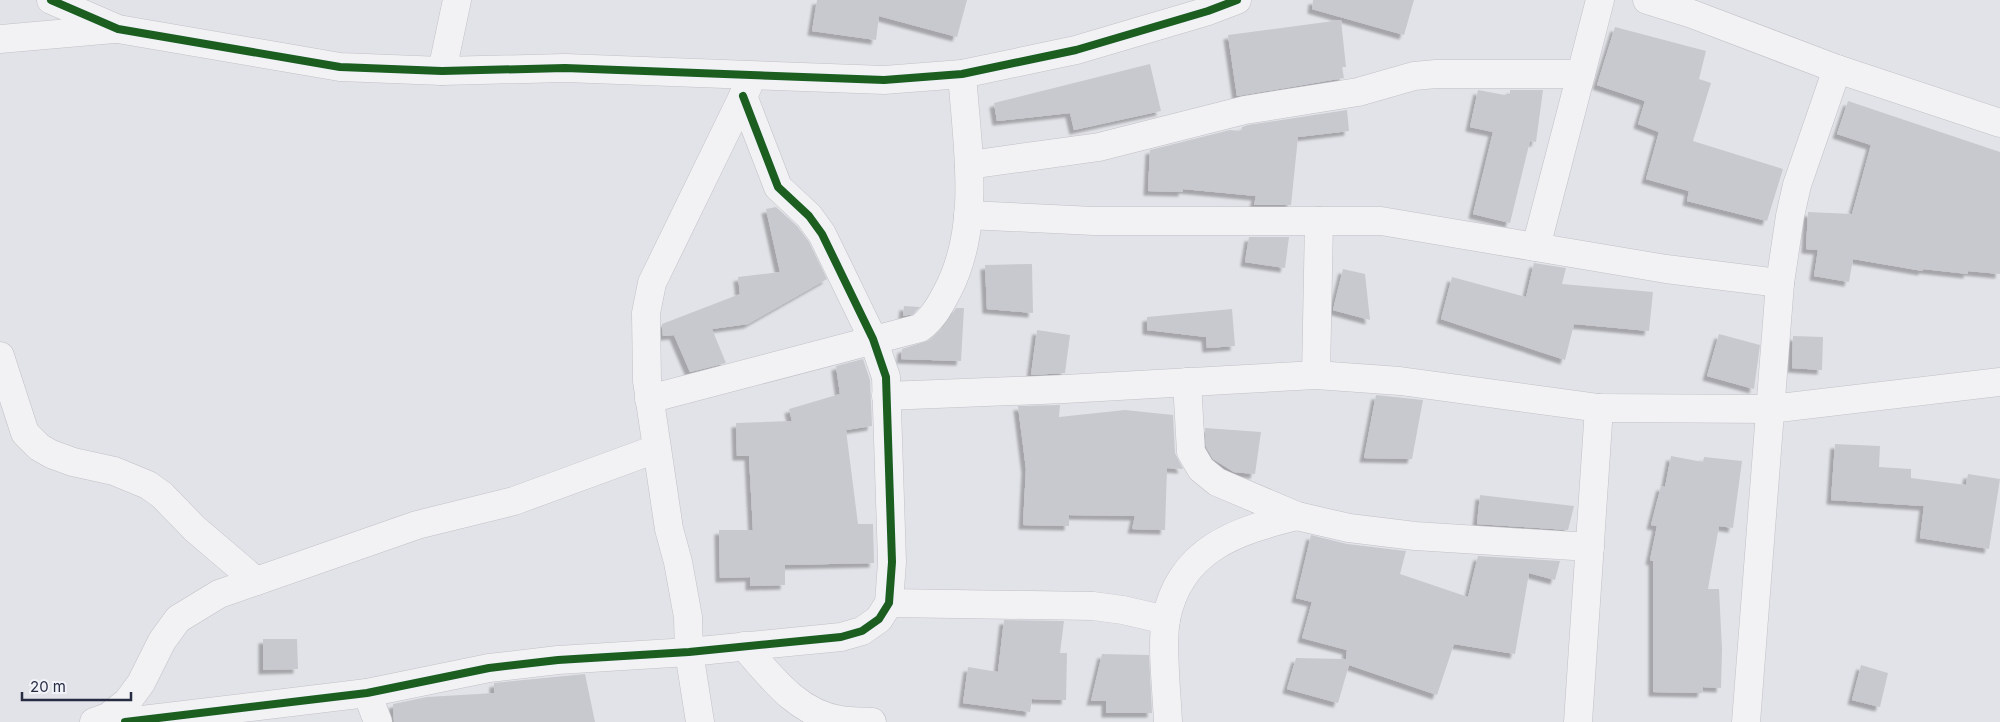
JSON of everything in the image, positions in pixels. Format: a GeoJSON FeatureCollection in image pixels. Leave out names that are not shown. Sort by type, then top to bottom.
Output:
{"type":"FeatureCollection","features":[{"type":"Feature","properties":{"kind":"street"},"geometry":{"type":"LineString","coordinates":[[51,0],[118,29],[340,67],[442,71],[565,68],[748,86],[884,80],[962,74],[1076,50],[1208,11],[1238,0]]}},
{"type":"Feature","properties":{"kind":"street"},"geometry":{"type":"LineString","coordinates":[[442,71],[457,0]]}},
{"type":"Feature","properties":{"kind":"street"},"geometry":{"type":"LineString","coordinates":[[1536,246],[1600,0]]}},
{"type":"Feature","properties":{"kind":"street"},"geometry":{"type":"LineString","coordinates":[[1648,0],[1692,14],[1837,69],[2000,123]]}},
{"type":"Feature","properties":{"kind":"street"},"geometry":{"type":"LineString","coordinates":[[0,39],[118,29]]}},
{"type":"Feature","properties":{"kind":"street"},"geometry":{"type":"LineString","coordinates":[[1746,722],[1780,283],[1790,216],[1797,185],[1837,69]]}},
{"type":"Feature","properties":{"kind":"street"},"geometry":{"type":"LineString","coordinates":[[649,399],[920,328],[936,313],[958,269],[966,240],[968,165],[962,74]]}},
{"type":"Feature","properties":{"kind":"street"},"geometry":{"type":"LineString","coordinates":[[968,165],[1099,147],[1245,110],[1358,92],[1414,76],[1436,74],[1581,74]]}},
{"type":"Feature","properties":{"kind":"street"},"geometry":{"type":"LineString","coordinates":[[125,722],[263,713],[489,668],[558,660],[689,652],[841,637],[862,631],[879,619],[889,603],[892,562],[886,377],[873,340],[822,234],[809,216],[778,187],[748,86]]}},
{"type":"Feature","properties":{"kind":"street"},"geometry":{"type":"LineString","coordinates":[[700,722],[689,652],[688,617],[678,562],[669,528],[665,489],[656,449],[649,399],[646,313],[652,283],[748,86]]}},
{"type":"Feature","properties":{"kind":"street"},"geometry":{"type":"LineString","coordinates":[[968,215],[1094,221],[1381,221],[1666,269],[1780,283]]}},
{"type":"Feature","properties":{"kind":"street"},"geometry":{"type":"LineString","coordinates":[[1316,375],[1319,221]]}},
{"type":"Feature","properties":{"kind":"street"},"geometry":{"type":"LineString","coordinates":[[0,356],[25,433],[39,447],[51,454],[73,462],[114,471],[148,486],[162,495],[195,529],[256,581]]}},
{"type":"Feature","properties":{"kind":"street"},"geometry":{"type":"LineString","coordinates":[[886,396],[1316,375],[1400,381],[1599,408],[1771,409],[2000,382]]}},
{"type":"Feature","properties":{"kind":"street"},"geometry":{"type":"LineString","coordinates":[[1187,382],[1191,452],[1201,469],[1217,482],[1297,516],[1349,528],[1415,536],[1590,547]]}},
{"type":"Feature","properties":{"kind":"street"},"geometry":{"type":"LineString","coordinates":[[1578,722],[1599,408]]}},
{"type":"Feature","properties":{"kind":"street"},"geometry":{"type":"LineString","coordinates":[[94,722],[108,717],[127,702],[142,683],[162,641],[178,619],[220,594],[418,525],[514,501],[656,449]]}},
{"type":"Feature","properties":{"kind":"street"},"geometry":{"type":"LineString","coordinates":[[1168,722],[1166,620],[1174,593],[1186,573],[1200,556],[1236,533],[1297,516]]}},
{"type":"Feature","properties":{"kind":"street"},"geometry":{"type":"LineString","coordinates":[[889,603],[1093,606],[1123,610],[1166,620]]}},
{"type":"Feature","properties":{"kind":"street"},"geometry":{"type":"LineString","coordinates":[[744,646],[794,700],[814,712],[840,720],[872,722]]}},
{"type":"Feature","properties":{"kind":"street"},"geometry":{"type":"LineString","coordinates":[[367,693],[378,722]]}},
{"type":"Feature","properties":{"kind":"building"},"geometry":{"type":"Polygon","coordinates":[[[817,0],[967,0],[957,37],[879,16],[876,40],[812,31],[817,0]]]}},
{"type":"Feature","properties":{"kind":"building"},"geometry":{"type":"Polygon","coordinates":[[[1313,0],[1414,0],[1404,35],[1312,9],[1313,0]]]}},
{"type":"Feature","properties":{"kind":"building"},"geometry":{"type":"Polygon","coordinates":[[[1341,20],[1346,67],[1342,67],[1344,78],[1237,96],[1228,35],[1341,20]]]}},
{"type":"Feature","properties":{"kind":"building"},"geometry":{"type":"Polygon","coordinates":[[[1615,27],[1706,51],[1699,79],[1711,83],[1693,141],[1783,169],[1767,221],[1687,201],[1689,191],[1646,179],[1659,132],[1638,124],[1645,101],[1597,85],[1615,27]]]}},
{"type":"Feature","properties":{"kind":"building"},"geometry":{"type":"Polygon","coordinates":[[[1150,64],[1161,111],[1074,130],[1070,113],[997,121],[994,103],[1150,64]]]}},
{"type":"Feature","properties":{"kind":"building"},"geometry":{"type":"Polygon","coordinates":[[[1478,90],[1510,96],[1510,90],[1543,90],[1536,142],[1530,141],[1510,223],[1473,214],[1493,132],[1470,127],[1478,90]]]}},
{"type":"Feature","properties":{"kind":"building"},"geometry":{"type":"Polygon","coordinates":[[[1848,101],[2000,152],[2000,274],[1968,271],[1968,274],[1923,269],[1923,271],[1853,259],[1849,282],[1814,276],[1818,250],[1806,249],[1808,212],[1852,214],[1871,145],[1837,134],[1848,101]]]}},
{"type":"Feature","properties":{"kind":"building"},"geometry":{"type":"Polygon","coordinates":[[[1347,110],[1349,131],[1298,137],[1291,205],[1254,205],[1256,196],[1183,189],[1183,192],[1148,191],[1150,150],[1230,130],[1242,131],[1242,127],[1248,125],[1347,110]]]}},
{"type":"Feature","properties":{"kind":"building"},"geometry":{"type":"Polygon","coordinates":[[[776,207],[797,226],[809,242],[827,279],[748,324],[712,329],[726,363],[690,372],[674,335],[663,336],[662,324],[740,294],[738,277],[780,272],[766,209],[776,207]]]}},
{"type":"Feature","properties":{"kind":"building"},"geometry":{"type":"Polygon","coordinates":[[[1249,237],[1289,237],[1285,268],[1245,262],[1249,237]]]}},
{"type":"Feature","properties":{"kind":"building"},"geometry":{"type":"Polygon","coordinates":[[[1534,263],[1566,268],[1562,284],[1653,292],[1649,331],[1574,324],[1565,360],[1441,319],[1452,277],[1526,297],[1534,263]]]}},
{"type":"Feature","properties":{"kind":"building"},"geometry":{"type":"Polygon","coordinates":[[[1032,264],[1033,313],[987,309],[985,265],[1032,264]]]}},
{"type":"Feature","properties":{"kind":"building"},"geometry":{"type":"Polygon","coordinates":[[[1343,269],[1365,274],[1370,320],[1333,310],[1343,269]]]}},
{"type":"Feature","properties":{"kind":"building"},"geometry":{"type":"Polygon","coordinates":[[[904,306],[920,307],[913,314],[903,316],[904,306]]]}},
{"type":"Feature","properties":{"kind":"building"},"geometry":{"type":"Polygon","coordinates":[[[956,308],[964,308],[961,361],[901,359],[902,349],[930,340],[944,326],[956,308]]]}},
{"type":"Feature","properties":{"kind":"building"},"geometry":{"type":"Polygon","coordinates":[[[1232,309],[1235,346],[1207,348],[1206,337],[1147,330],[1147,317],[1232,309]]]}},
{"type":"Feature","properties":{"kind":"building"},"geometry":{"type":"Polygon","coordinates":[[[1037,330],[1070,335],[1065,373],[1031,375],[1037,330]]]}},
{"type":"Feature","properties":{"kind":"building"},"geometry":{"type":"Polygon","coordinates":[[[1719,334],[1760,345],[1754,389],[1707,376],[1719,334]]]}},
{"type":"Feature","properties":{"kind":"building"},"geometry":{"type":"Polygon","coordinates":[[[1793,336],[1823,337],[1822,370],[1792,368],[1793,336]]]}},
{"type":"Feature","properties":{"kind":"building"},"geometry":{"type":"Polygon","coordinates":[[[863,359],[870,380],[872,426],[846,430],[858,524],[873,524],[874,563],[785,565],[785,585],[750,586],[750,577],[720,578],[719,530],[753,530],[749,456],[737,456],[736,423],[792,421],[789,409],[840,394],[836,366],[863,359]]]}},
{"type":"Feature","properties":{"kind":"building"},"geometry":{"type":"Polygon","coordinates":[[[1376,395],[1423,400],[1412,459],[1364,458],[1376,395]]]}},
{"type":"Feature","properties":{"kind":"building"},"geometry":{"type":"Polygon","coordinates":[[[1060,405],[1059,417],[1125,410],[1173,415],[1175,453],[1183,469],[1167,468],[1165,530],[1132,529],[1135,516],[1069,515],[1069,526],[1023,525],[1026,469],[1018,406],[1060,405]]]}},
{"type":"Feature","properties":{"kind":"building"},"geometry":{"type":"Polygon","coordinates":[[[1205,428],[1261,432],[1255,474],[1234,472],[1213,459],[1206,447],[1205,428]]]}},
{"type":"Feature","properties":{"kind":"building"},"geometry":{"type":"Polygon","coordinates":[[[1835,444],[1880,446],[1879,467],[1911,469],[1911,478],[1966,485],[1968,474],[2000,479],[1989,549],[1920,538],[1924,506],[1831,500],[1835,444]]]}},
{"type":"Feature","properties":{"kind":"building"},"geometry":{"type":"Polygon","coordinates":[[[1671,456],[1703,462],[1704,457],[1742,461],[1733,528],[1719,526],[1708,589],[1719,589],[1722,649],[1721,688],[1703,687],[1702,693],[1653,692],[1653,561],[1650,560],[1657,526],[1651,525],[1661,486],[1665,487],[1671,456]]]}},
{"type":"Feature","properties":{"kind":"building"},"geometry":{"type":"Polygon","coordinates":[[[1480,495],[1574,506],[1568,530],[1477,524],[1480,495]]]}},
{"type":"Feature","properties":{"kind":"building"},"geometry":{"type":"Polygon","coordinates":[[[1311,535],[1347,544],[1406,551],[1400,574],[1468,597],[1478,556],[1560,561],[1555,580],[1529,573],[1515,654],[1454,644],[1437,695],[1349,665],[1338,703],[1287,689],[1296,658],[1346,659],[1347,650],[1302,638],[1312,602],[1296,598],[1311,535]]]}},
{"type":"Feature","properties":{"kind":"building"},"geometry":{"type":"Polygon","coordinates":[[[1004,620],[1064,621],[1060,653],[1067,653],[1066,700],[1032,699],[1030,712],[963,703],[968,667],[998,672],[1004,620]]]}},
{"type":"Feature","properties":{"kind":"building"},"geometry":{"type":"Polygon","coordinates":[[[263,639],[297,639],[298,669],[263,670],[263,639]]]}},
{"type":"Feature","properties":{"kind":"building"},"geometry":{"type":"Polygon","coordinates":[[[1102,654],[1149,655],[1152,713],[1106,713],[1106,701],[1091,701],[1102,654]]]}},
{"type":"Feature","properties":{"kind":"building"},"geometry":{"type":"Polygon","coordinates":[[[1861,665],[1888,673],[1880,707],[1852,700],[1861,665]]]}},
{"type":"Feature","properties":{"kind":"building"},"geometry":{"type":"Polygon","coordinates":[[[585,674],[595,722],[394,722],[393,704],[427,697],[494,693],[494,683],[585,674]]]}},
{"type":"Feature","properties":{"kind":"cycle path"},"geometry":{"type":"LineString","coordinates":[[51,0],[118,29],[340,67],[442,71],[565,68],[884,80],[962,74],[1076,50],[1208,11],[1237,0]]}},
{"type":"Feature","properties":{"kind":"cycle path"},"geometry":{"type":"LineString","coordinates":[[125,722],[367,693],[489,668],[558,660],[689,652],[841,637],[862,631],[879,619],[889,603],[892,562],[886,377],[873,339],[822,234],[809,216],[778,187],[743,96]]}}]}
